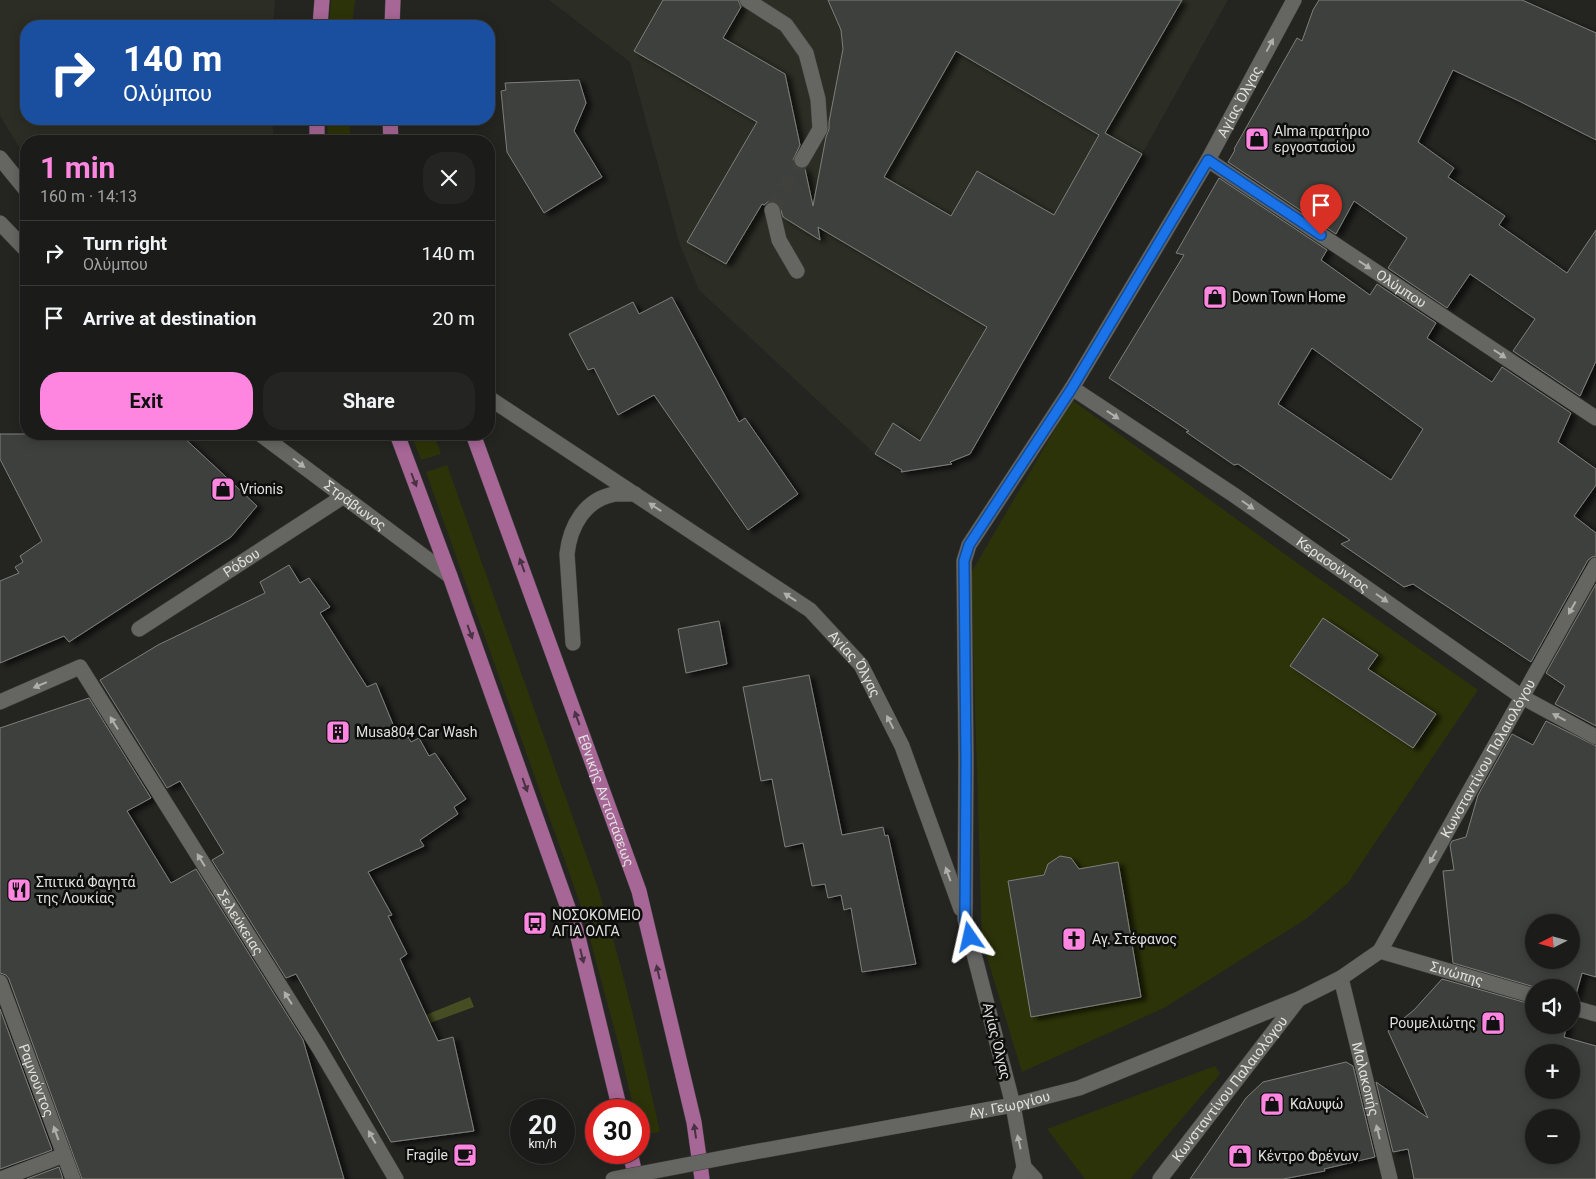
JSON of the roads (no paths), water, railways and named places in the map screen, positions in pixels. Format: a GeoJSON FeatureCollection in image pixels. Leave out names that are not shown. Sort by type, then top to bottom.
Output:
{"type":"FeatureCollection","features":[{"type":"Feature","properties":{"kind":"main road"},"geometry":{"type":"LineString","coordinates":[[320,20],[322,0]]}},
{"type":"Feature","properties":{"kind":"main road"},"geometry":{"type":"LineString","coordinates":[[392,20],[393,0]]}},
{"type":"Feature","properties":{"kind":"main road"},"geometry":{"type":"LineString","coordinates":[[399,440],[450,576],[577,932],[617,1099]]}},
{"type":"Feature","properties":{"kind":"main road","name":"Εθνικής Αντιστάσεως"},"geometry":{"type":"LineString","coordinates":[[475,440],[639,891],[694,1122],[702,1179]]}},
{"type":"Feature","properties":{"kind":"main road"},"geometry":{"type":"LineString","coordinates":[[633,1164],[636,1179]]}},
{"type":"Feature","properties":{"kind":"street"},"geometry":{"type":"LineString","coordinates":[[747,0],[786,25],[806,53],[818,99],[820,130],[802,160]]}},
{"type":"Feature","properties":{"kind":"street","name":"Αγίας Όλγας"},"geometry":{"type":"LineString","coordinates":[[965,920],[964,561],[969,545],[1072,388],[1208,160],[1294,0]]}},
{"type":"Feature","properties":{"kind":"street"},"geometry":{"type":"LineString","coordinates":[[0,158],[20,183]]}},
{"type":"Feature","properties":{"kind":"street","name":"Ολύμπου"},"geometry":{"type":"LineString","coordinates":[[1208,160],[1596,418]]}},
{"type":"Feature","properties":{"kind":"street"},"geometry":{"type":"LineString","coordinates":[[772,210],[779,240],[797,271]]}},
{"type":"Feature","properties":{"kind":"street"},"geometry":{"type":"LineString","coordinates":[[0,223],[20,244]]}},
{"type":"Feature","properties":{"kind":"street","name":"Κερασούντος"},"geometry":{"type":"LineString","coordinates":[[1072,388],[1242,501],[1522,697],[1596,737]]}},
{"type":"Feature","properties":{"kind":"street","name":"Αγίας Όλγας"},"geometry":{"type":"LineString","coordinates":[[495,402],[810,610],[861,665],[902,746],[965,920],[1013,1105],[1022,1173]]}},
{"type":"Feature","properties":{"kind":"street","name":"Στράβωνος"},"geometry":{"type":"LineString","coordinates":[[268,440],[450,576]]}},
{"type":"Feature","properties":{"kind":"street"},"geometry":{"type":"LineString","coordinates":[[573,643],[567,554],[569,540],[580,515],[589,505],[614,494],[635,494]]}},
{"type":"Feature","properties":{"kind":"street","name":"Ρόδου"},"geometry":{"type":"LineString","coordinates":[[139,629],[344,496]]}},
{"type":"Feature","properties":{"kind":"street","name":"Κωνσταντίνου Παλαιολόγου"},"geometry":{"type":"LineString","coordinates":[[1380,951],[1596,565]]}},
{"type":"Feature","properties":{"kind":"street","name":"Σελεύκειας"},"geometry":{"type":"LineString","coordinates":[[0,702],[80,668],[324,1056],[396,1179]]}},
{"type":"Feature","properties":{"kind":"street","name":"Αγ. Γεωργίου"},"geometry":{"type":"LineString","coordinates":[[613,1179],[1013,1105],[1079,1088],[1299,999],[1341,978],[1380,951]]}},
{"type":"Feature","properties":{"kind":"street","name":"Σινώπης"},"geometry":{"type":"LineString","coordinates":[[1380,951],[1525,993]]}},
{"type":"Feature","properties":{"kind":"street","name":"Μαλακοπής"},"geometry":{"type":"LineString","coordinates":[[1341,978],[1390,1179]]}},
{"type":"Feature","properties":{"kind":"street","name":"Ραμνούντος"},"geometry":{"type":"LineString","coordinates":[[0,982],[73,1179]]}},
{"type":"Feature","properties":{"kind":"street","name":"Κωνσταντίνου Παλαιολόγου"},"geometry":{"type":"LineString","coordinates":[[1160,1179],[1299,999]]}},
{"type":"Feature","properties":{"kind":"street"},"geometry":{"type":"LineString","coordinates":[[1580,1010],[1596,1014]]}},
{"type":"Feature","properties":{"kind":"street"},"geometry":{"type":"LineString","coordinates":[[1,1179],[64,1155]]}},
{"type":"Feature","properties":{"kind":"street"},"geometry":{"type":"LineString","coordinates":[[1022,1173],[1035,1179]]}},
{"type":"Feature","properties":{"kind":"tunnel"},"geometry":{"type":"LineString","coordinates":[[772,210],[802,160]]}},
{"type":"Feature","properties":{"kind":"place","name":"Alma πρατήριο εργοστασίου"},"geometry":{"type":"Point","coordinates":[1257,139]}},
{"type":"Feature","properties":{"kind":"place","name":"Down Town Home"},"geometry":{"type":"Point","coordinates":[1215,297]}},
{"type":"Feature","properties":{"kind":"place","name":"Vrionis"},"geometry":{"type":"Point","coordinates":[223,489]}},
{"type":"Feature","properties":{"kind":"place","name":"Musa804 Car Wash"},"geometry":{"type":"Point","coordinates":[338,732]}},
{"type":"Feature","properties":{"kind":"place","name":"Σπιτικά Φαγητά της Λουκίας"},"geometry":{"type":"Point","coordinates":[19,890]}},
{"type":"Feature","properties":{"kind":"place","name":"ΝΟΣΟΚΟΜΕΙΟ ΑΓΙΑ ΟΛΓΑ"},"geometry":{"type":"Point","coordinates":[535,923]}},
{"type":"Feature","properties":{"kind":"place","name":"Αγ. Στέφανος"},"geometry":{"type":"Point","coordinates":[1074,939]}},
{"type":"Feature","properties":{"kind":"place","name":"Ρουμελιώτης"},"geometry":{"type":"Point","coordinates":[1493,1023]}},
{"type":"Feature","properties":{"kind":"place","name":"Καλυψώ"},"geometry":{"type":"Point","coordinates":[1272,1104]}},
{"type":"Feature","properties":{"kind":"place","name":"Fragile"},"geometry":{"type":"Point","coordinates":[465,1155]}},
{"type":"Feature","properties":{"kind":"place","name":"Κέντρο Φρένων"},"geometry":{"type":"Point","coordinates":[1240,1156]}}]}
